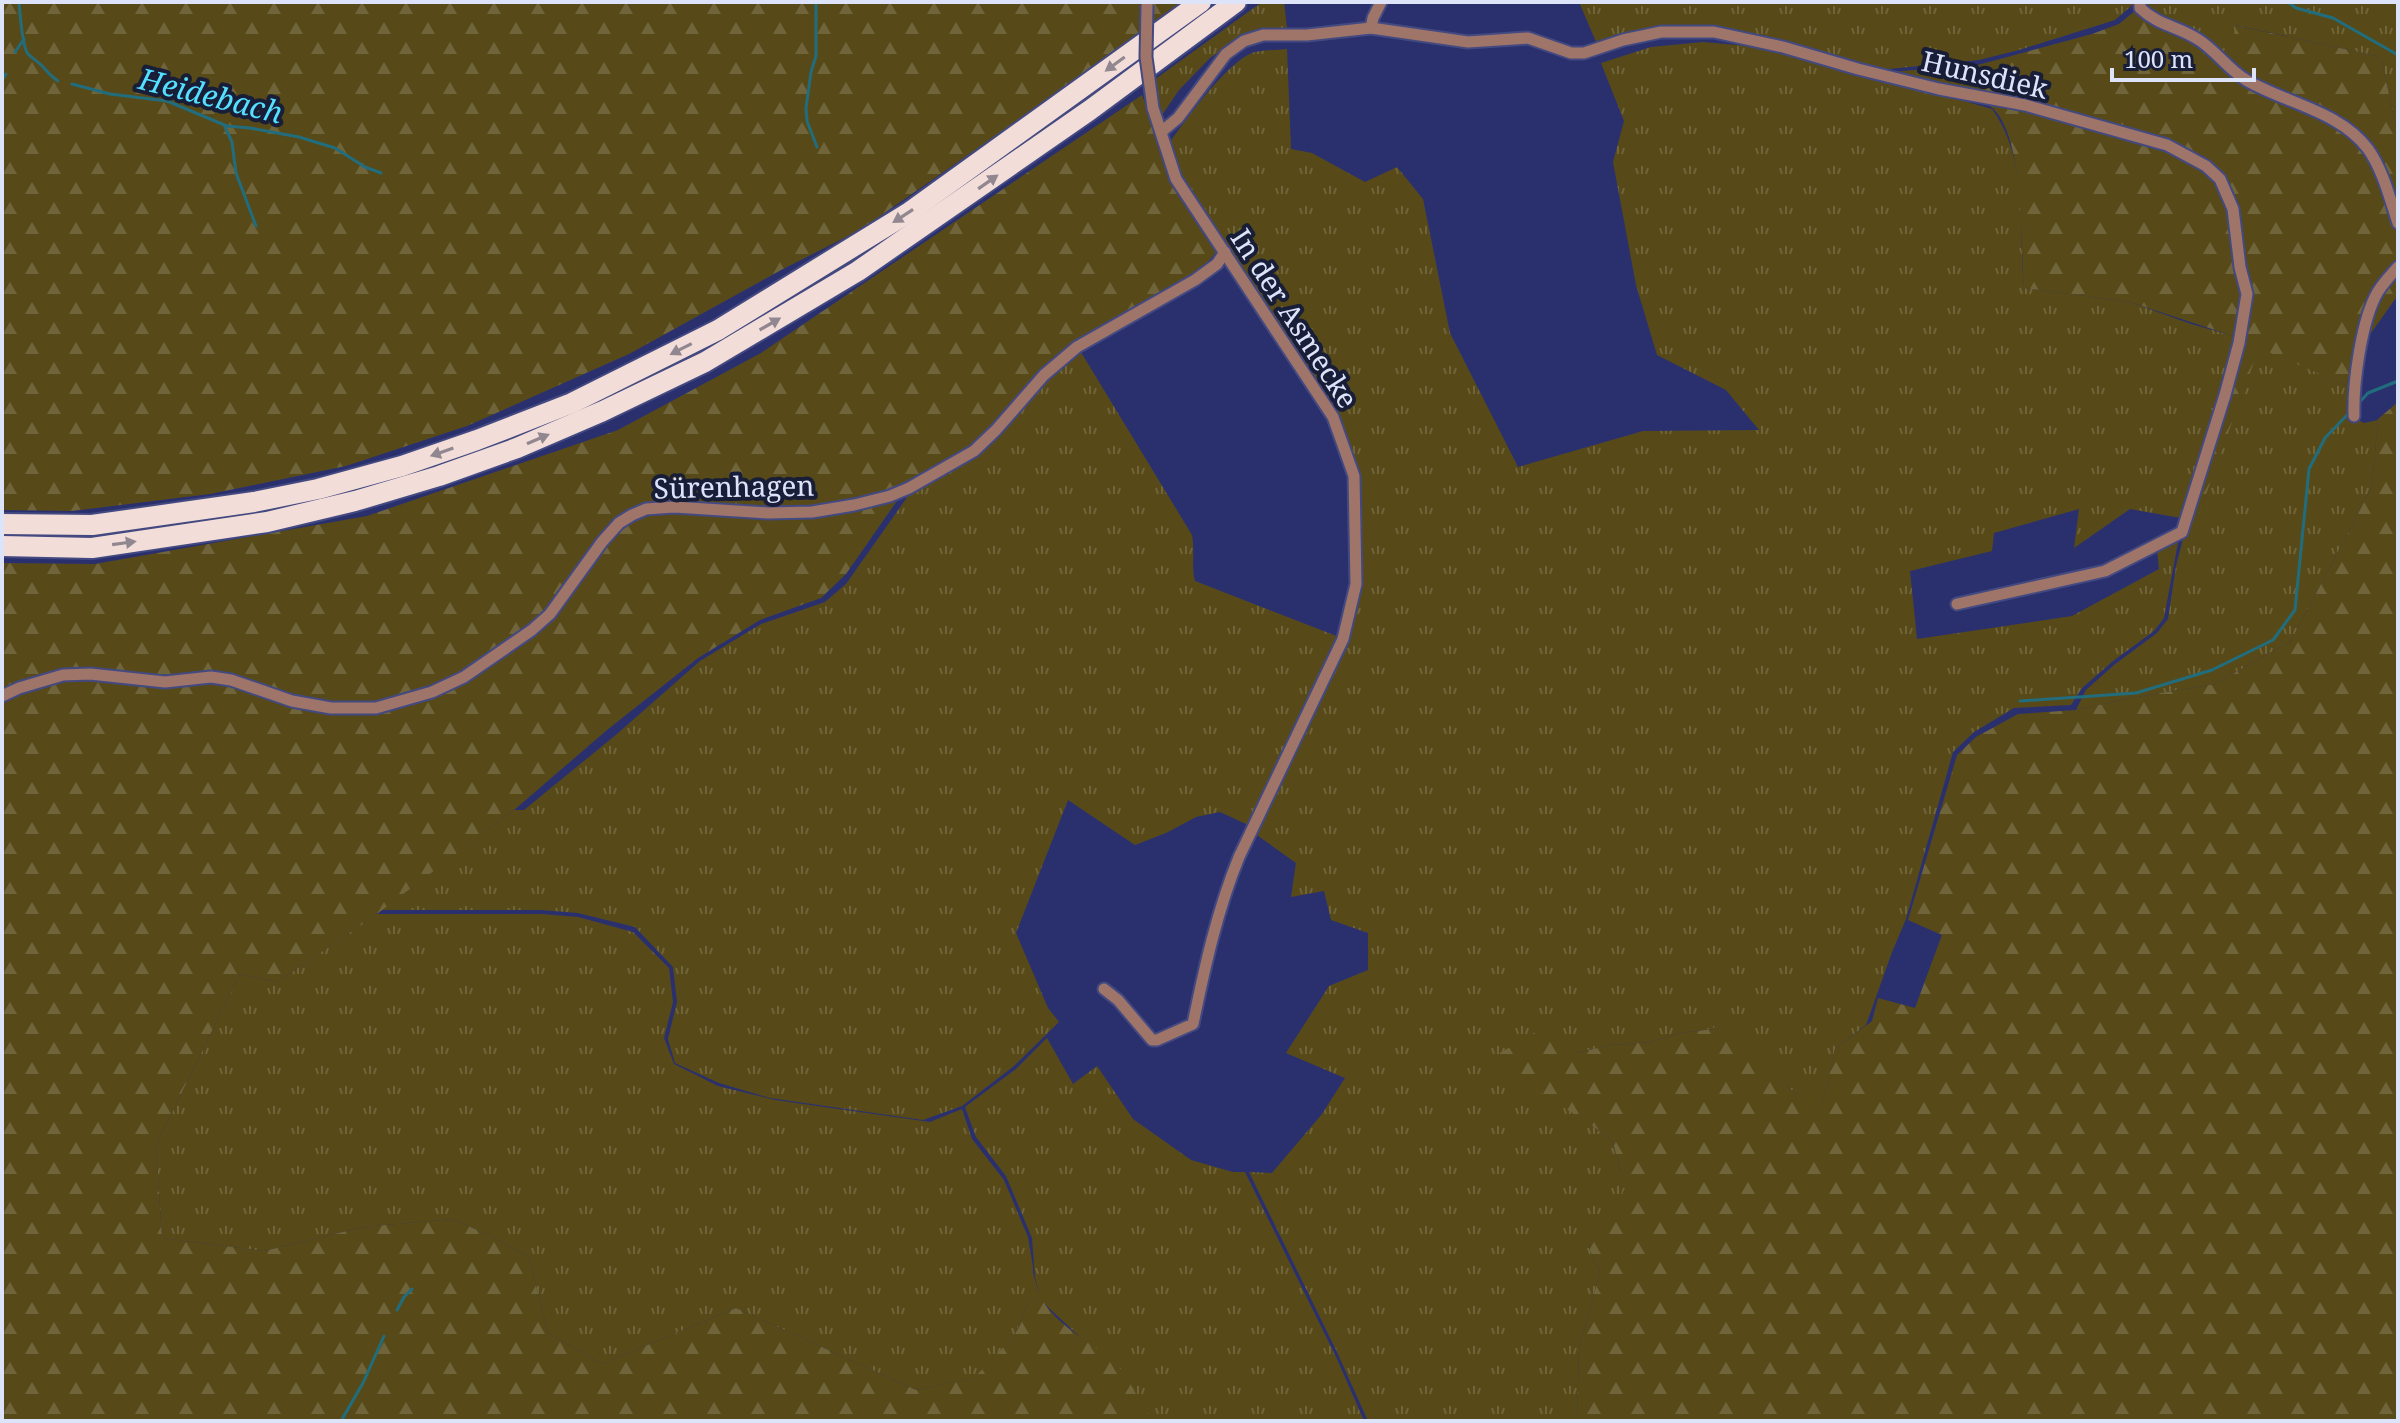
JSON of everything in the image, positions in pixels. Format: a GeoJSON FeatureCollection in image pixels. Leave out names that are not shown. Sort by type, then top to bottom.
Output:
{"type":"FeatureCollection","features":[{"type":"Feature","properties":{"kind":"highway"},"geometry":{"type":"LineString","coordinates":[[2,524],[92,525],[280,497],[402,466],[572,403],[718,330],[908,213],[1201,2]]}},
{"type":"Feature","properties":{"kind":"highway"},"geometry":{"type":"LineString","coordinates":[[2,546],[92,548],[267,522],[355,501],[439,476],[517,448],[603,411],[705,362],[858,271],[1090,110],[1236,2]]}},
{"type":"Feature","properties":{"kind":"street"},"geometry":{"type":"LineString","coordinates":[[1371,28],[1381,2]]}},
{"type":"Feature","properties":{"kind":"street"},"geometry":{"type":"LineString","coordinates":[[2140,2],[2140,8],[2153,20],[2201,41],[2246,80],[2324,116],[2354,135],[2376,164],[2398,223]]}},
{"type":"Feature","properties":{"kind":"street","name":"In der Asmecke"},"geometry":{"type":"LineString","coordinates":[[1104,989],[1118,1000],[1152,1040],[1193,1024],[1207,952],[1225,892],[1343,639],[1356,584],[1354,476],[1346,448],[1333,417],[1176,179],[1153,108],[1146,57],[1147,3]]}},
{"type":"Feature","properties":{"kind":"street","name":"Hunsdiek"},"geometry":{"type":"LineString","coordinates":[[1161,132],[1178,118],[1226,54],[1244,41],[1263,35],[1307,35],[1371,28],[1468,42],[1528,38],[1571,53],[1584,53],[1661,32],[1724,34],[1924,85],[2025,105],[2167,145],[2206,166],[2220,179],[2229,196],[2247,294],[2239,343],[2225,395],[2182,532],[2105,571],[1957,604]]}},
{"type":"Feature","properties":{"kind":"street","name":"Sürenhagen"},"geometry":{"type":"LineString","coordinates":[[2,696],[63,675],[90,674],[165,682],[211,677],[231,680],[292,701],[331,708],[376,708],[432,692],[464,677],[541,622],[560,602],[602,542],[619,523],[632,515],[646,509],[674,507],[768,513],[812,512],[854,505],[909,488],[974,451],[1044,375],[1077,347],[1195,280],[1217,264],[1225,252]]}},
{"type":"Feature","properties":{"kind":"street"},"geometry":{"type":"LineString","coordinates":[[2354,416],[2359,352],[2371,307],[2379,289],[2398,267]]}},
{"type":"Feature","properties":{"kind":"green space"},"geometry":{"type":"Polygon","coordinates":[[[2,2],[1188,2],[860,230],[629,354],[467,426],[346,466],[210,494],[72,511],[2,510],[2,2]]]}},
{"type":"Feature","properties":{"kind":"green space"},"geometry":{"type":"Polygon","coordinates":[[[1262,2],[1284,2],[1287,28],[1250,31],[1210,58],[1179,90],[1162,115],[1154,80],[1262,2]]]}},
{"type":"Feature","properties":{"kind":"green space"},"geometry":{"type":"Polygon","coordinates":[[[1579,2],[2136,2],[2115,20],[2019,50],[1979,60],[1879,70],[1717,27],[1669,28],[1597,44],[1579,2]]]}},
{"type":"Feature","properties":{"kind":"green space"},"geometry":{"type":"Polygon","coordinates":[[[2144,2],[2398,2],[2398,136],[2381,57],[2235,25],[2236,70],[2143,7],[2144,2]]]}},
{"type":"Feature","properties":{"kind":"green space"},"geometry":{"type":"Polygon","coordinates":[[[2136,10],[2185,35],[2236,70],[2234,25],[2381,57],[2398,136],[2398,295],[2361,347],[2346,385],[2259,348],[2196,522],[2181,518],[2236,337],[2130,302],[2024,288],[2019,190],[2010,139],[2001,119],[1987,104],[1890,72],[1978,65],[2092,34],[2119,24],[2136,10]]]}},
{"type":"Feature","properties":{"kind":"green space"},"geometry":{"type":"Polygon","coordinates":[[[1703,42],[1782,49],[1992,109],[2004,129],[2017,172],[2024,288],[2130,302],[2237,337],[2181,518],[2130,509],[2074,548],[2079,509],[1994,533],[1992,551],[1910,571],[1917,639],[2072,616],[2159,569],[2157,549],[2179,537],[2164,618],[2154,631],[2082,688],[2071,705],[2014,708],[1974,732],[1953,752],[1906,919],[1866,1025],[1835,1049],[1821,1110],[1790,1089],[1723,1015],[1713,1029],[1575,1053],[1593,1126],[1613,1142],[1620,1170],[1629,1185],[1588,1246],[1600,1272],[1579,1348],[1577,1421],[1368,1421],[1249,1172],[1272,1173],[1322,1114],[1345,1078],[1286,1053],[1329,986],[1368,970],[1368,933],[1331,920],[1324,891],[1291,897],[1296,863],[1254,833],[1354,612],[1358,476],[1351,449],[1335,415],[1180,177],[1168,145],[1220,78],[1244,57],[1255,52],[1287,49],[1291,149],[1312,153],[1365,182],[1397,167],[1423,199],[1450,333],[1518,467],[1643,431],[1759,430],[1726,390],[1657,355],[1636,285],[1613,162],[1624,121],[1601,63],[1651,47],[1703,42]]]}},
{"type":"Feature","properties":{"kind":"green space"},"geometry":{"type":"Polygon","coordinates":[[[1142,95],[1174,181],[1218,250],[1194,278],[1076,345],[972,449],[908,485],[846,574],[821,598],[760,620],[698,658],[607,730],[514,810],[373,917],[277,982],[240,974],[156,1145],[162,1238],[264,1251],[363,1227],[452,1219],[529,1257],[548,1333],[602,1364],[736,1308],[916,1390],[974,1378],[1014,1336],[1030,1300],[1032,1271],[1041,1297],[1050,1311],[1119,1368],[1154,1421],[2,1421],[2,563],[95,564],[367,516],[618,430],[761,353],[1142,95]]]}},
{"type":"Feature","properties":{"kind":"green space"},"geometry":{"type":"Polygon","coordinates":[[[2259,347],[2346,385],[2356,361],[2353,417],[2364,423],[2378,420],[2372,487],[2291,641],[2215,684],[2076,710],[2086,690],[2157,633],[2168,619],[2176,566],[2188,520],[2196,521],[2259,347]]]}},
{"type":"Feature","properties":{"kind":"green space"},"geometry":{"type":"Polygon","coordinates":[[[1079,349],[1192,535],[1195,581],[1339,637],[1249,830],[1246,824],[1220,812],[1196,817],[1135,845],[1068,800],[1016,933],[1048,1008],[1059,1022],[1014,1066],[962,1106],[923,1120],[770,1098],[719,1083],[675,1063],[668,1039],[677,1002],[673,967],[635,927],[578,913],[541,910],[381,910],[514,810],[524,810],[700,661],[761,624],[825,602],[846,584],[913,489],[1079,349]]]}},
{"type":"Feature","properties":{"kind":"green space"},"geometry":{"type":"Polygon","coordinates":[[[2398,402],[2398,1421],[1577,1421],[1579,1348],[1600,1272],[1588,1246],[1628,1184],[1620,1170],[1613,1142],[1493,1063],[1500,1053],[1539,1030],[1575,1053],[1713,1029],[1723,1014],[1790,1089],[1821,1109],[1835,1049],[1872,1021],[1878,998],[1915,1008],[1942,935],[1908,920],[1957,755],[1976,737],[2018,714],[2076,710],[2215,684],[2291,641],[2372,487],[2378,419],[2398,402]]]}},
{"type":"Feature","properties":{"kind":"green space"},"geometry":{"type":"Polygon","coordinates":[[[377,914],[541,914],[578,917],[633,932],[669,968],[673,1002],[664,1038],[674,1064],[718,1086],[775,1100],[930,1122],[962,1109],[972,1139],[1004,1180],[1028,1237],[1033,1285],[1030,1300],[1014,1336],[975,1378],[916,1390],[736,1308],[602,1364],[548,1333],[529,1257],[452,1219],[363,1227],[264,1251],[162,1238],[156,1145],[240,974],[277,982],[377,914]]]}},
{"type":"Feature","properties":{"kind":"green space"},"geometry":{"type":"Polygon","coordinates":[[[1047,1038],[1073,1084],[1097,1066],[1133,1119],[1191,1160],[1233,1172],[1245,1172],[1364,1421],[1154,1421],[1145,1412],[1120,1369],[1082,1339],[1040,1298],[1032,1238],[1006,1176],[976,1137],[965,1107],[1016,1069],[1047,1038]]]}},
{"type":"Feature","properties":{"kind":"waterway","name":"Heidebach"},"geometry":{"type":"LineString","coordinates":[[19,2],[26,50],[58,81]]}},
{"type":"Feature","properties":{"kind":"waterway"},"geometry":{"type":"LineString","coordinates":[[816,2],[816,56],[806,108],[807,121],[817,147]]}},
{"type":"Feature","properties":{"kind":"waterway"},"geometry":{"type":"LineString","coordinates":[[2288,2],[2296,8],[2333,18],[2398,55]]}},
{"type":"Feature","properties":{"kind":"waterway"},"geometry":{"type":"LineString","coordinates":[[15,52],[24,39]]}},
{"type":"Feature","properties":{"kind":"waterway"},"geometry":{"type":"LineString","coordinates":[[2,80],[6,74]]}},
{"type":"Feature","properties":{"kind":"waterway","name":"Heidebach"},"geometry":{"type":"LineString","coordinates":[[72,84],[110,94],[167,101],[227,126],[299,137],[335,148],[381,173]]}},
{"type":"Feature","properties":{"kind":"waterway"},"geometry":{"type":"LineString","coordinates":[[225,127],[232,142],[236,173],[256,226]]}},
{"type":"Feature","properties":{"kind":"waterway"},"geometry":{"type":"LineString","coordinates":[[2357,405],[2368,393],[2398,381]]}},
{"type":"Feature","properties":{"kind":"waterway"},"geometry":{"type":"LineString","coordinates":[[2020,701],[2136,693],[2212,670],[2273,640],[2295,610],[2309,469],[2325,438],[2349,413]]}},
{"type":"Feature","properties":{"kind":"waterway"},"geometry":{"type":"LineString","coordinates":[[397,1310],[412,1289]]}},
{"type":"Feature","properties":{"kind":"waterway"},"geometry":{"type":"LineString","coordinates":[[341,1421],[363,1383],[384,1336]]}}]}
